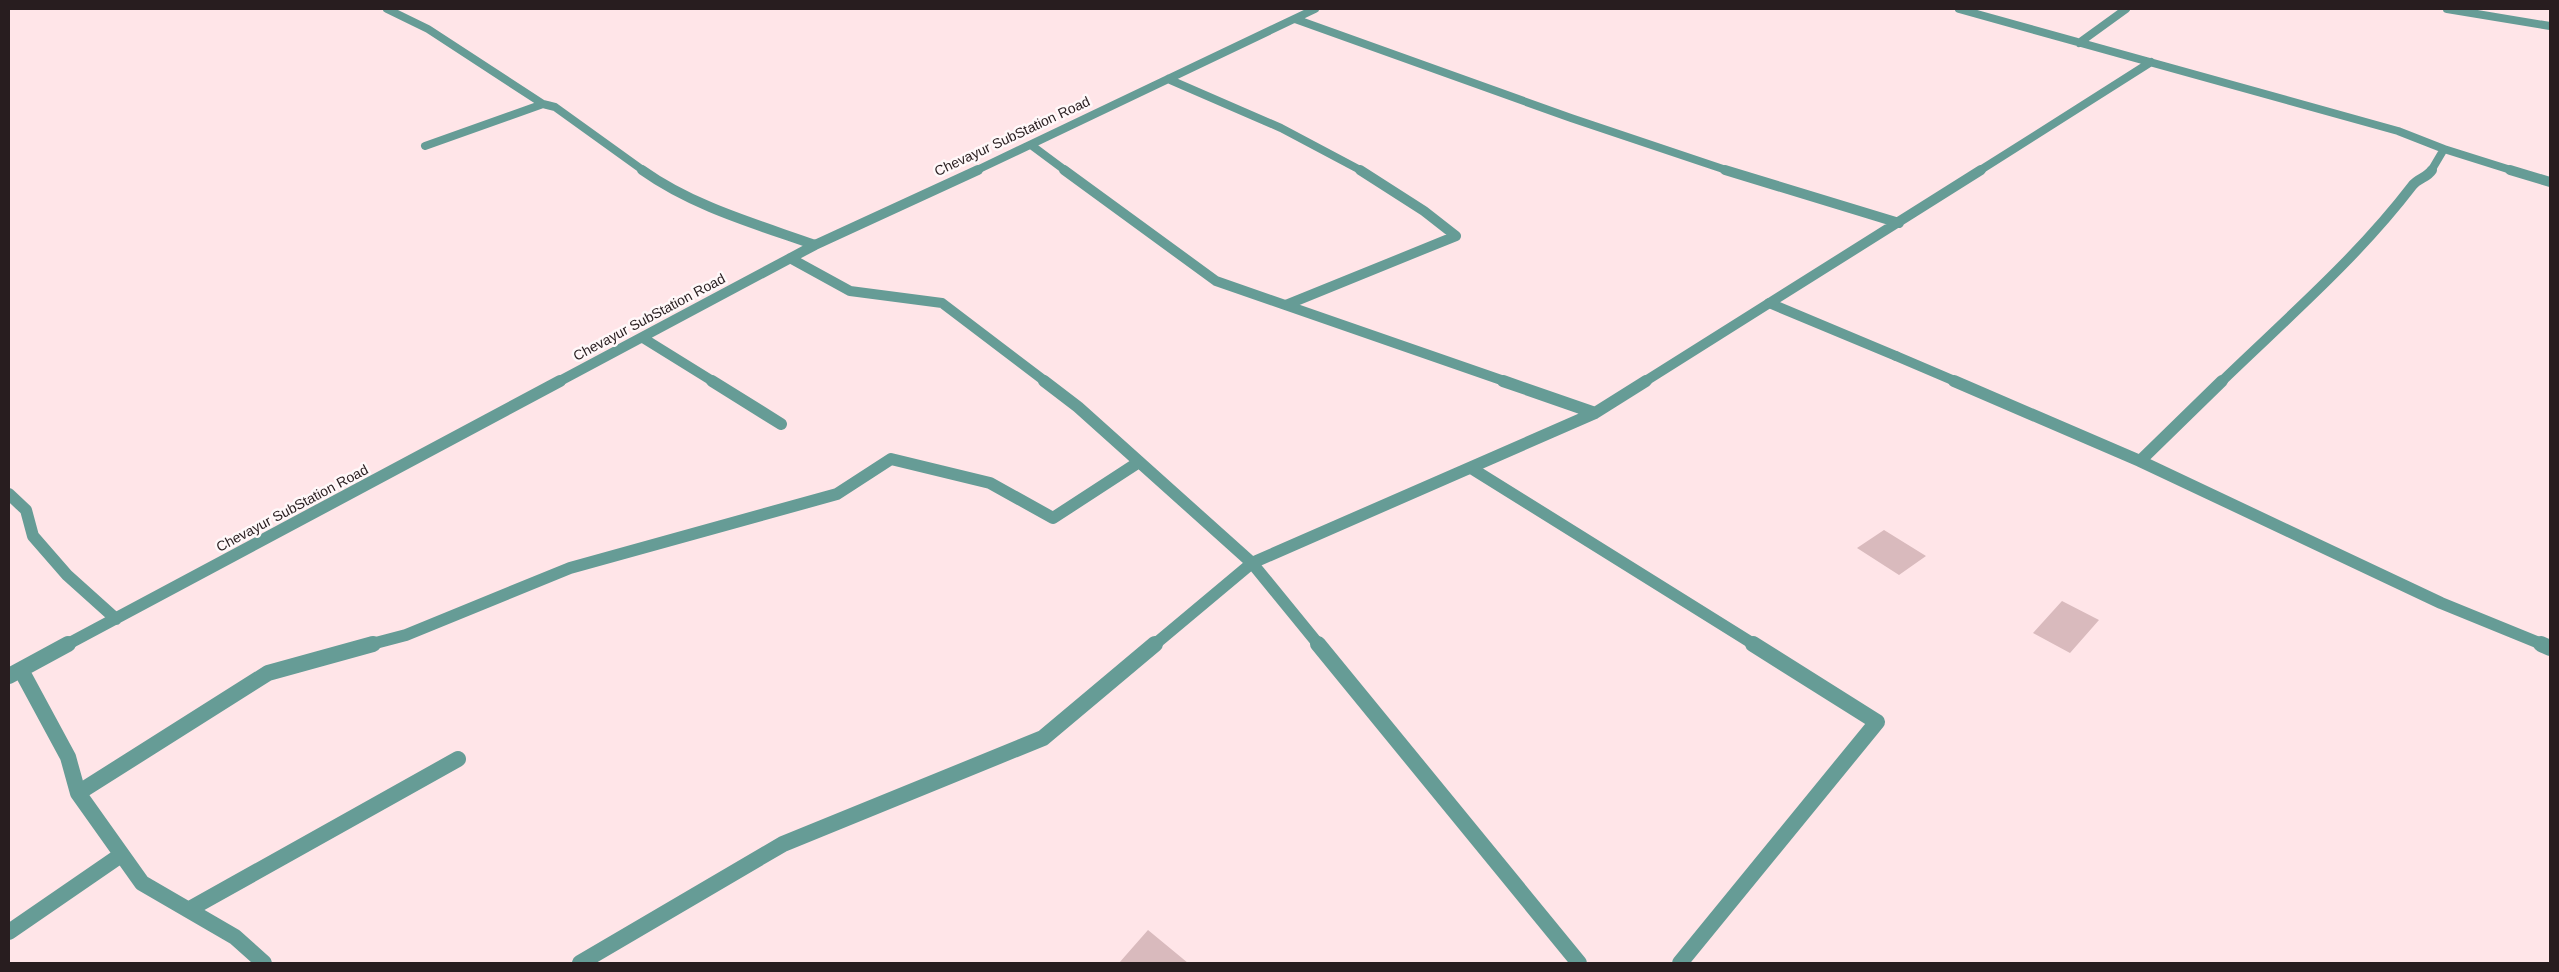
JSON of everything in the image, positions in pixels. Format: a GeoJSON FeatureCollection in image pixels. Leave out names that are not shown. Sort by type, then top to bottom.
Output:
{"type":"FeatureCollection","features":[{"type":"Feature","properties":{"kind":"street"},"geometry":{"type":"LineString","coordinates":[[387,9],[428,29],[543,104],[555,107],[658,181],[710,208],[815,245]]}},
{"type":"Feature","properties":{"kind":"street","name":"Chevayur SubStation Road"},"geometry":{"type":"LineString","coordinates":[[15,673],[815,245],[1031,145],[1315,9]]}},
{"type":"Feature","properties":{"kind":"street"},"geometry":{"type":"LineString","coordinates":[[1960,9],[2398,131],[2444,149],[2550,182]]}},
{"type":"Feature","properties":{"kind":"street"},"geometry":{"type":"LineString","coordinates":[[2079,43],[2126,9]]}},
{"type":"Feature","properties":{"kind":"street"},"geometry":{"type":"LineString","coordinates":[[2447,9],[2550,26]]}},
{"type":"Feature","properties":{"kind":"street"},"geometry":{"type":"LineString","coordinates":[[1295,19],[1343,34],[1610,132],[1788,190],[1899,223]]}},
{"type":"Feature","properties":{"kind":"street"},"geometry":{"type":"LineString","coordinates":[[580,963],[783,844],[1043,738],[1252,563],[1595,414],[2151,62]]}},
{"type":"Feature","properties":{"kind":"street"},"geometry":{"type":"LineString","coordinates":[[1168,79],[1287,130],[1425,210],[1456,236],[1286,305]]}},
{"type":"Feature","properties":{"kind":"street"},"geometry":{"type":"LineString","coordinates":[[425,146],[543,104]]}},
{"type":"Feature","properties":{"kind":"street"},"geometry":{"type":"LineString","coordinates":[[1031,145],[1216,281],[1595,414]]}},
{"type":"Feature","properties":{"kind":"street"},"geometry":{"type":"LineString","coordinates":[[2140,461],[2385,222],[2417,180],[2429,175],[2444,149]]}},
{"type":"Feature","properties":{"kind":"street"},"geometry":{"type":"LineString","coordinates":[[790,258],[850,290],[942,303],[1078,407],[1252,563],[1573,961]]}},
{"type":"Feature","properties":{"kind":"street"},"geometry":{"type":"LineString","coordinates":[[1769,303],[2140,461],[2440,603],[2550,648]]}},
{"type":"Feature","properties":{"kind":"street"},"geometry":{"type":"LineString","coordinates":[[643,338],[781,424]]}},
{"type":"Feature","properties":{"kind":"street"},"geometry":{"type":"LineString","coordinates":[[78,793],[268,673],[406,635],[570,568],[837,494],[891,459],[990,483],[1053,518],[1139,462]]}},
{"type":"Feature","properties":{"kind":"street"},"geometry":{"type":"LineString","coordinates":[[1471,468],[1876,722],[1680,963]]}},
{"type":"Feature","properties":{"kind":"street"},"geometry":{"type":"LineString","coordinates":[[9,494],[26,510],[33,536],[67,575],[116,619]]}},
{"type":"Feature","properties":{"kind":"street"},"geometry":{"type":"LineString","coordinates":[[15,673],[68,757],[78,793],[142,883],[235,937],[264,963]]}},
{"type":"Feature","properties":{"kind":"street"},"geometry":{"type":"LineString","coordinates":[[188,910],[458,758]]}},
{"type":"Feature","properties":{"kind":"street"},"geometry":{"type":"LineString","coordinates":[[9,932],[121,855]]}},
{"type":"Feature","properties":{"kind":"building"},"geometry":{"type":"Polygon","coordinates":[[[1884,530],[1926,556],[1899,575],[1857,548],[1884,530]]]}},
{"type":"Feature","properties":{"kind":"building"},"geometry":{"type":"Polygon","coordinates":[[[2062,601],[2099,620],[2070,653],[2033,633],[2062,601]]]}},
{"type":"Feature","properties":{"kind":"building"},"geometry":{"type":"Polygon","coordinates":[[[1148,930],[1188,963],[1119,963],[1148,930]]]}}]}
